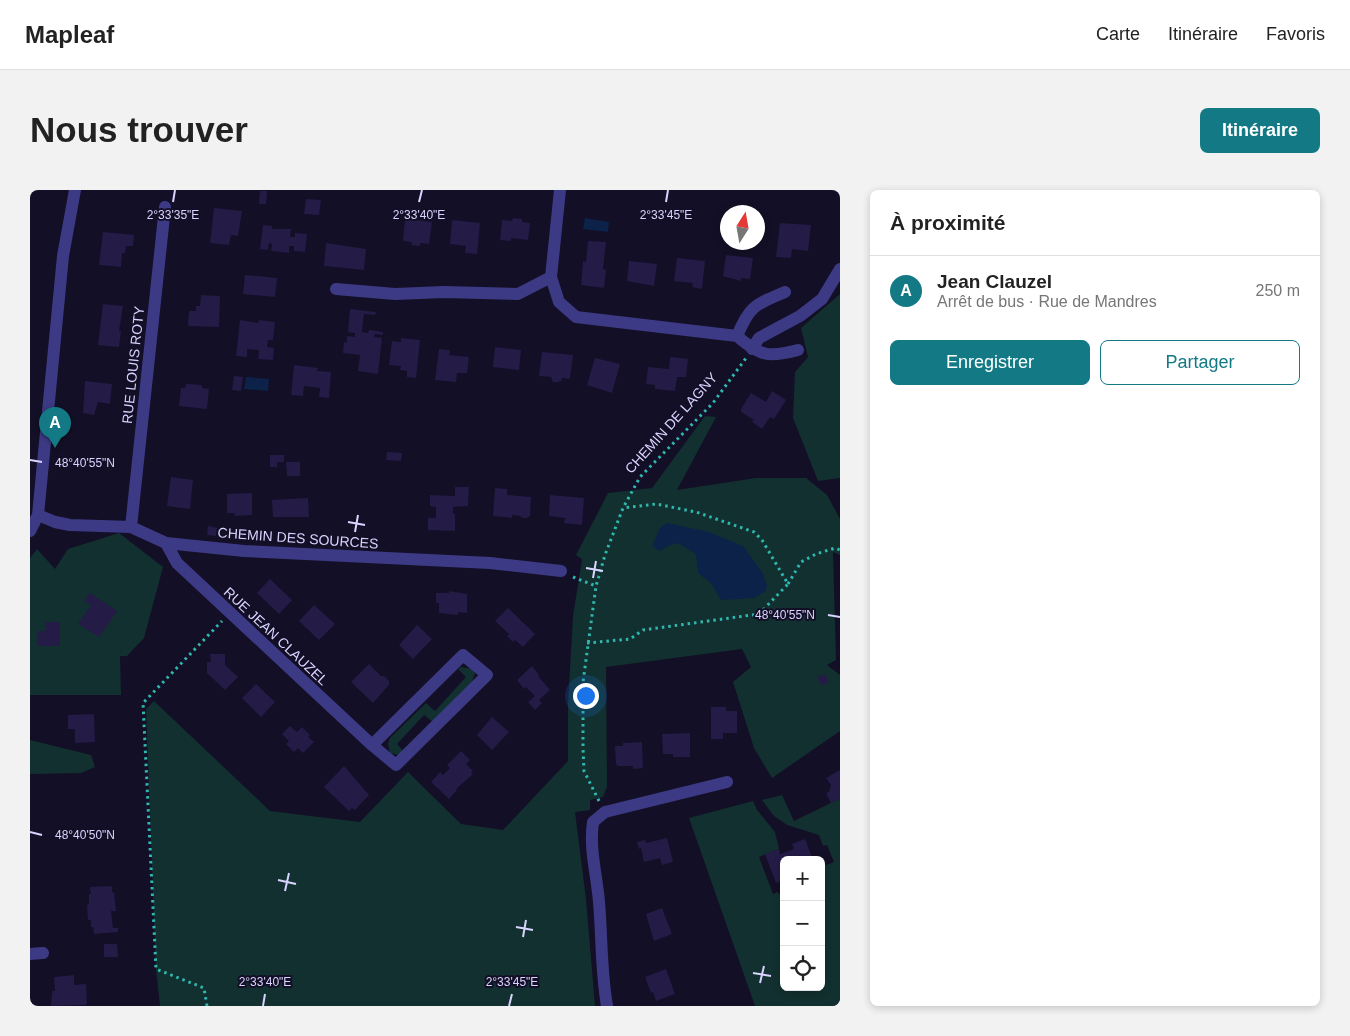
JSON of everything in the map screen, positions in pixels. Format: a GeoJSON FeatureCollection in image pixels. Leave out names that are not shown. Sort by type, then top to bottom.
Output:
{"type":"FeatureCollection","features":[{"type":"Feature","properties":{"kind":"street"},"geometry":{"type":"LineString","coordinates":[[30,531],[38,515],[63,256],[75,190]]}},
{"type":"Feature","properties":{"kind":"street"},"geometry":{"type":"LineString","coordinates":[[560,190],[551,277],[559,302],[576,317],[737,336],[752,349],[769,355],[798,350]]}},
{"type":"Feature","properties":{"kind":"street","name":"RUE LOUIS ROTY"},"geometry":{"type":"LineString","coordinates":[[131,527],[165,207]]}},
{"type":"Feature","properties":{"kind":"street"},"geometry":{"type":"LineString","coordinates":[[752,349],[759,338],[800,316],[822,299],[840,269]]}},
{"type":"Feature","properties":{"kind":"street"},"geometry":{"type":"LineString","coordinates":[[336,289],[395,294],[444,292],[518,294],[551,277]]}},
{"type":"Feature","properties":{"kind":"street"},"geometry":{"type":"LineString","coordinates":[[737,336],[745,316],[757,304],[785,292]]}},
{"type":"Feature","properties":{"kind":"street","name":"CHEMIN DES SOURCES"},"geometry":{"type":"LineString","coordinates":[[38,515],[55,522],[70,525],[131,527],[166,543],[244,551],[490,564],[561,571]]}},
{"type":"Feature","properties":{"kind":"street","name":"RUE JEAN CLAUZEL"},"geometry":{"type":"LineString","coordinates":[[166,543],[177,563],[372,745],[396,765],[487,675],[463,655],[372,745]]}},
{"type":"Feature","properties":{"kind":"street"},"geometry":{"type":"LineString","coordinates":[[607,1006],[601,952],[599,902],[591,836],[593,822],[604,812],[727,782]]}},
{"type":"Feature","properties":{"kind":"street"},"geometry":{"type":"LineString","coordinates":[[30,954],[43,953]]}},
{"type":"Feature","properties":{"kind":"path","name":"CHEMIN DE LAGNY"},"geometry":{"type":"LineString","coordinates":[[604,812],[584,771],[583,749],[583,682],[596,586],[623,508],[640,477],[712,403],[752,349]]}},
{"type":"Feature","properties":{"kind":"path"},"geometry":{"type":"LineString","coordinates":[[623,508],[656,504],[696,512],[754,532],[762,540],[788,584]]}},
{"type":"Feature","properties":{"kind":"path"},"geometry":{"type":"LineString","coordinates":[[587,643],[630,639],[642,630],[759,614],[788,584],[801,562],[827,550],[835,548],[840,550]]}},
{"type":"Feature","properties":{"kind":"path"},"geometry":{"type":"LineString","coordinates":[[561,571],[580,581],[596,586]]}},
{"type":"Feature","properties":{"kind":"path"},"geometry":{"type":"LineString","coordinates":[[207,1006],[204,988],[156,969],[143,703],[229,613]]}},
{"type":"Feature","properties":{"kind":"green space"},"geometry":{"type":"Polygon","coordinates":[[[840,294],[840,478],[818,481],[793,418],[795,372],[808,357],[801,328],[840,294]]]}},
{"type":"Feature","properties":{"kind":"green space"},"geometry":{"type":"Polygon","coordinates":[[[705,416],[716,417],[677,490],[756,478],[806,478],[827,495],[840,519],[840,555],[833,552],[836,660],[827,665],[840,675],[840,731],[772,778],[754,748],[733,682],[751,667],[742,649],[606,667],[607,787],[603,797],[590,800],[590,810],[575,812],[586,899],[595,1006],[160,1006],[156,969],[146,709],[154,701],[270,811],[360,822],[408,772],[461,824],[503,830],[568,761],[568,706],[573,616],[582,559],[576,555],[608,493],[652,488],[705,416]]]}},
{"type":"Feature","properties":{"kind":"green space"},"geometry":{"type":"Polygon","coordinates":[[[119,533],[163,567],[144,638],[127,656],[120,656],[121,695],[30,695],[30,558],[37,549],[55,569],[68,549],[119,533]]]}},
{"type":"Feature","properties":{"kind":"green space"},"geometry":{"type":"Polygon","coordinates":[[[461,667],[472,669],[475,673],[472,682],[433,722],[424,715],[397,744],[405,753],[399,755],[390,753],[388,744],[390,738],[426,703],[435,711],[466,677],[458,669],[461,667]]]}},
{"type":"Feature","properties":{"kind":"green space"},"geometry":{"type":"Polygon","coordinates":[[[30,740],[91,755],[95,767],[81,773],[30,774],[30,740]]]}},
{"type":"Feature","properties":{"kind":"green space"},"geometry":{"type":"Polygon","coordinates":[[[782,795],[794,821],[839,799],[840,801],[840,1006],[755,1006],[689,818],[753,801],[757,810],[775,832],[779,849],[759,857],[773,894],[778,892],[780,894],[780,991],[825,991],[825,865],[834,862],[827,845],[823,846],[819,835],[787,825],[774,816],[762,800],[782,795]]]}},
{"type":"Feature","properties":{"kind":"water"},"geometry":{"type":"Polygon","coordinates":[[[585,218],[609,222],[608,232],[583,229],[585,218]]]}},
{"type":"Feature","properties":{"kind":"water"},"geometry":{"type":"Polygon","coordinates":[[[246,377],[269,379],[268,391],[244,389],[246,377]]]}},
{"type":"Feature","properties":{"kind":"water"},"geometry":{"type":"Polygon","coordinates":[[[667,523],[709,532],[743,546],[762,572],[767,585],[766,591],[754,598],[721,600],[711,583],[698,573],[696,554],[678,543],[660,551],[652,546],[660,528],[667,523]]]}},
{"type":"Feature","properties":{"kind":"building"},"geometry":{"type":"Polygon","coordinates":[[[260,191],[267,191],[266,204],[259,204],[260,191]]]}},
{"type":"Feature","properties":{"kind":"building"},"geometry":{"type":"Polygon","coordinates":[[[306,199],[321,200],[319,215],[304,214],[306,199]]]}},
{"type":"Feature","properties":{"kind":"building"},"geometry":{"type":"Polygon","coordinates":[[[214,208],[242,211],[238,236],[231,235],[229,245],[210,243],[214,208]]]}},
{"type":"Feature","properties":{"kind":"building"},"geometry":{"type":"Polygon","coordinates":[[[513,218],[522,219],[522,222],[530,223],[528,240],[511,238],[511,241],[500,240],[502,220],[512,221],[513,218]]]}},
{"type":"Feature","properties":{"kind":"building"},"geometry":{"type":"Polygon","coordinates":[[[405,219],[432,222],[429,244],[411,245],[412,242],[403,241],[405,219]]]}},
{"type":"Feature","properties":{"kind":"building"},"geometry":{"type":"Polygon","coordinates":[[[452,220],[480,223],[477,254],[465,253],[466,246],[450,244],[452,220]]]}},
{"type":"Feature","properties":{"kind":"building"},"geometry":{"type":"Polygon","coordinates":[[[780,223],[811,225],[808,251],[792,249],[791,258],[776,257],[780,223]]]}},
{"type":"Feature","properties":{"kind":"building"},"geometry":{"type":"Polygon","coordinates":[[[263,225],[272,226],[272,229],[291,229],[290,237],[295,237],[295,233],[307,234],[305,252],[294,251],[294,246],[289,246],[289,253],[271,251],[272,244],[269,243],[268,250],[260,249],[263,225]]]}},
{"type":"Feature","properties":{"kind":"building"},"geometry":{"type":"Polygon","coordinates":[[[103,232],[134,235],[133,246],[126,246],[125,253],[122,253],[121,267],[99,265],[103,232]]]}},
{"type":"Feature","properties":{"kind":"building"},"geometry":{"type":"Polygon","coordinates":[[[588,241],[606,242],[603,269],[606,270],[604,288],[581,285],[583,261],[586,262],[588,241]]]}},
{"type":"Feature","properties":{"kind":"building"},"geometry":{"type":"Polygon","coordinates":[[[326,243],[366,249],[364,270],[324,266],[326,243]]]}},
{"type":"Feature","properties":{"kind":"building"},"geometry":{"type":"Polygon","coordinates":[[[726,255],[753,258],[750,279],[741,278],[741,281],[723,276],[726,255]]]}},
{"type":"Feature","properties":{"kind":"building"},"geometry":{"type":"Polygon","coordinates":[[[677,258],[705,261],[702,289],[692,287],[693,283],[674,281],[677,258]]]}},
{"type":"Feature","properties":{"kind":"building"},"geometry":{"type":"Polygon","coordinates":[[[629,261],[657,264],[654,286],[627,281],[629,261]]]}},
{"type":"Feature","properties":{"kind":"building"},"geometry":{"type":"Polygon","coordinates":[[[245,275],[277,278],[275,297],[243,294],[245,275]]]}},
{"type":"Feature","properties":{"kind":"building"},"geometry":{"type":"Polygon","coordinates":[[[201,295],[220,296],[219,327],[188,326],[189,311],[196,311],[196,306],[200,306],[201,295]]]}},
{"type":"Feature","properties":{"kind":"building"},"geometry":{"type":"Polygon","coordinates":[[[103,304],[123,306],[119,331],[121,331],[119,347],[98,345],[103,304]]]}},
{"type":"Feature","properties":{"kind":"building"},"geometry":{"type":"Polygon","coordinates":[[[350,309],[376,312],[375,315],[364,314],[362,332],[368,333],[369,330],[383,332],[383,335],[375,334],[374,337],[382,338],[378,374],[358,371],[360,355],[343,353],[344,342],[347,343],[347,336],[355,337],[355,333],[348,332],[350,309]]]}},
{"type":"Feature","properties":{"kind":"building"},"geometry":{"type":"Polygon","coordinates":[[[240,320],[258,323],[259,320],[275,322],[273,340],[268,340],[267,347],[274,348],[273,360],[258,359],[259,350],[247,349],[247,357],[236,356],[240,320]]]}},
{"type":"Feature","properties":{"kind":"building"},"geometry":{"type":"Polygon","coordinates":[[[401,338],[420,340],[416,378],[407,377],[407,371],[400,370],[401,366],[389,365],[392,341],[401,342],[401,338]]]}},
{"type":"Feature","properties":{"kind":"building"},"geometry":{"type":"Polygon","coordinates":[[[495,347],[521,350],[519,370],[493,367],[495,347]]]}},
{"type":"Feature","properties":{"kind":"building"},"geometry":{"type":"Polygon","coordinates":[[[439,349],[450,350],[449,355],[469,357],[467,373],[457,373],[456,382],[435,380],[439,349]]]}},
{"type":"Feature","properties":{"kind":"building"},"geometry":{"type":"Polygon","coordinates":[[[542,352],[573,355],[570,379],[562,378],[561,381],[553,382],[551,377],[539,376],[542,352]]]}},
{"type":"Feature","properties":{"kind":"building"},"geometry":{"type":"Polygon","coordinates":[[[670,357],[688,359],[686,377],[677,377],[675,391],[655,389],[655,385],[646,384],[648,367],[669,369],[670,357]]]}},
{"type":"Feature","properties":{"kind":"building"},"geometry":{"type":"Polygon","coordinates":[[[595,358],[620,364],[612,393],[587,385],[595,358]]]}},
{"type":"Feature","properties":{"kind":"building"},"geometry":{"type":"Polygon","coordinates":[[[294,365],[318,368],[317,371],[331,372],[329,398],[319,397],[320,388],[304,386],[303,396],[291,395],[294,365]]]}},
{"type":"Feature","properties":{"kind":"building"},"geometry":{"type":"Polygon","coordinates":[[[234,376],[243,377],[241,391],[232,390],[234,376]]]}},
{"type":"Feature","properties":{"kind":"building"},"geometry":{"type":"Polygon","coordinates":[[[85,381],[112,384],[110,404],[98,402],[94,415],[83,413],[85,381]]]}},
{"type":"Feature","properties":{"kind":"building"},"geometry":{"type":"Polygon","coordinates":[[[186,384],[202,385],[202,388],[209,389],[207,409],[179,406],[181,388],[185,388],[186,384]]]}},
{"type":"Feature","properties":{"kind":"building"},"geometry":{"type":"Polygon","coordinates":[[[772,391],[786,400],[774,419],[770,417],[762,429],[752,422],[754,420],[741,412],[741,409],[751,393],[766,402],[772,391]]]}},
{"type":"Feature","properties":{"kind":"building"},"geometry":{"type":"Polygon","coordinates":[[[387,452],[402,453],[401,461],[386,460],[387,452]]]}},
{"type":"Feature","properties":{"kind":"building"},"geometry":{"type":"Polygon","coordinates":[[[270,455],[284,455],[284,462],[277,462],[277,467],[270,467],[270,455]]]}},
{"type":"Feature","properties":{"kind":"building"},"geometry":{"type":"Polygon","coordinates":[[[286,462],[300,462],[300,476],[287,476],[286,462]]]}},
{"type":"Feature","properties":{"kind":"building"},"geometry":{"type":"Polygon","coordinates":[[[171,477],[193,480],[190,509],[167,506],[171,477]]]}},
{"type":"Feature","properties":{"kind":"building"},"geometry":{"type":"Polygon","coordinates":[[[455,487],[469,487],[468,506],[453,507],[455,531],[428,530],[428,518],[436,518],[436,507],[430,506],[430,495],[455,496],[455,487]]]}},
{"type":"Feature","properties":{"kind":"building"},"geometry":{"type":"Polygon","coordinates":[[[495,488],[507,489],[507,495],[531,497],[530,516],[522,518],[512,515],[512,518],[493,516],[495,488]]]}},
{"type":"Feature","properties":{"kind":"building"},"geometry":{"type":"Polygon","coordinates":[[[252,493],[252,515],[235,516],[234,513],[227,513],[227,494],[252,493]]]}},
{"type":"Feature","properties":{"kind":"building"},"geometry":{"type":"Polygon","coordinates":[[[550,495],[584,498],[582,525],[564,523],[565,518],[549,516],[550,495]]]}},
{"type":"Feature","properties":{"kind":"building"},"geometry":{"type":"Polygon","coordinates":[[[308,498],[309,517],[273,517],[272,500],[308,498]]]}},
{"type":"Feature","properties":{"kind":"building"},"geometry":{"type":"Polygon","coordinates":[[[208,526],[217,528],[216,536],[207,535],[208,526]]]}},
{"type":"Feature","properties":{"kind":"building"},"geometry":{"type":"Polygon","coordinates":[[[270,579],[292,600],[279,614],[257,593],[270,579]]]}},
{"type":"Feature","properties":{"kind":"building"},"geometry":{"type":"Polygon","coordinates":[[[449,591],[467,594],[467,613],[458,612],[458,615],[439,613],[436,593],[449,593],[449,591]]]}},
{"type":"Feature","properties":{"kind":"building"},"geometry":{"type":"Polygon","coordinates":[[[90,593],[117,611],[99,637],[78,624],[91,605],[84,601],[90,593]]]}},
{"type":"Feature","properties":{"kind":"building"},"geometry":{"type":"Polygon","coordinates":[[[314,605],[335,624],[319,640],[299,621],[314,605]]]}},
{"type":"Feature","properties":{"kind":"building"},"geometry":{"type":"Polygon","coordinates":[[[508,608],[535,634],[523,647],[515,640],[513,642],[507,636],[509,634],[495,621],[508,608]]]}},
{"type":"Feature","properties":{"kind":"building"},"geometry":{"type":"Polygon","coordinates":[[[45,622],[60,622],[60,646],[37,646],[37,631],[45,631],[45,622]]]}},
{"type":"Feature","properties":{"kind":"building"},"geometry":{"type":"Polygon","coordinates":[[[417,625],[432,639],[413,659],[399,645],[417,625]]]}},
{"type":"Feature","properties":{"kind":"building"},"geometry":{"type":"Polygon","coordinates":[[[210,654],[225,654],[225,665],[238,677],[225,690],[207,673],[207,662],[211,662],[210,654]]]}},
{"type":"Feature","properties":{"kind":"building"},"geometry":{"type":"Polygon","coordinates":[[[369,664],[389,681],[389,685],[373,703],[351,682],[369,664]]]}},
{"type":"Feature","properties":{"kind":"building"},"geometry":{"type":"Polygon","coordinates":[[[532,666],[550,690],[539,700],[542,703],[535,710],[528,702],[535,696],[526,687],[524,689],[517,680],[532,666]]]}},
{"type":"Feature","properties":{"kind":"building"},"geometry":{"type":"Polygon","coordinates":[[[825,674],[829,682],[821,685],[817,677],[825,674]]]}},
{"type":"Feature","properties":{"kind":"building"},"geometry":{"type":"Polygon","coordinates":[[[256,684],[275,702],[261,717],[242,698],[256,684]]]}},
{"type":"Feature","properties":{"kind":"building"},"geometry":{"type":"Polygon","coordinates":[[[711,707],[726,707],[726,711],[737,711],[737,733],[723,733],[723,739],[711,739],[711,707]]]}},
{"type":"Feature","properties":{"kind":"building"},"geometry":{"type":"Polygon","coordinates":[[[94,714],[95,742],[75,743],[75,729],[68,729],[68,715],[94,714]]]}},
{"type":"Feature","properties":{"kind":"building"},"geometry":{"type":"Polygon","coordinates":[[[492,717],[509,732],[492,750],[477,735],[492,717]]]}},
{"type":"Feature","properties":{"kind":"building"},"geometry":{"type":"Polygon","coordinates":[[[290,726],[297,732],[302,727],[310,735],[308,737],[314,742],[303,753],[298,748],[294,752],[286,744],[289,741],[282,734],[290,726]]]}},
{"type":"Feature","properties":{"kind":"building"},"geometry":{"type":"Polygon","coordinates":[[[690,733],[690,757],[673,757],[673,754],[663,754],[662,734],[690,733]]]}},
{"type":"Feature","properties":{"kind":"building"},"geometry":{"type":"Polygon","coordinates":[[[642,742],[643,768],[633,769],[633,766],[618,766],[616,764],[615,746],[623,746],[623,743],[642,742]]]}},
{"type":"Feature","properties":{"kind":"building"},"geometry":{"type":"Polygon","coordinates":[[[461,751],[470,760],[466,764],[473,771],[471,773],[473,774],[456,789],[449,799],[431,782],[440,772],[443,775],[450,768],[447,765],[461,751]]]}},
{"type":"Feature","properties":{"kind":"building"},"geometry":{"type":"Polygon","coordinates":[[[344,766],[369,795],[355,810],[352,808],[349,811],[324,787],[344,766]]]}},
{"type":"Feature","properties":{"kind":"building"},"geometry":{"type":"Polygon","coordinates":[[[840,770],[840,801],[839,799],[831,803],[826,793],[829,792],[831,785],[826,778],[840,770]]]}},
{"type":"Feature","properties":{"kind":"building"},"geometry":{"type":"Polygon","coordinates":[[[667,838],[673,862],[662,865],[660,858],[644,862],[641,848],[639,849],[637,842],[645,840],[646,843],[667,838]]]}},
{"type":"Feature","properties":{"kind":"building"},"geometry":{"type":"Polygon","coordinates":[[[805,839],[811,856],[780,856],[780,882],[776,883],[765,854],[779,849],[780,854],[794,849],[792,844],[805,839]]]}},
{"type":"Feature","properties":{"kind":"building"},"geometry":{"type":"Polygon","coordinates":[[[112,886],[116,911],[111,911],[113,928],[118,928],[118,932],[94,934],[91,920],[88,920],[87,905],[89,904],[89,894],[91,894],[90,887],[112,886]]]}},
{"type":"Feature","properties":{"kind":"building"},"geometry":{"type":"Polygon","coordinates":[[[662,908],[672,934],[654,941],[646,914],[662,908]]]}},
{"type":"Feature","properties":{"kind":"building"},"geometry":{"type":"Polygon","coordinates":[[[104,944],[117,944],[118,957],[104,957],[104,944]]]}},
{"type":"Feature","properties":{"kind":"building"},"geometry":{"type":"Polygon","coordinates":[[[666,969],[675,994],[656,1001],[645,977],[666,969]]]}},
{"type":"Feature","properties":{"kind":"building"},"geometry":{"type":"Polygon","coordinates":[[[74,975],[74,985],[86,984],[86,1005],[51,1006],[52,991],[55,991],[54,977],[74,975]]]}},
{"type":"Feature","properties":{"kind":"place","name":"Jean Clauzel"},"geometry":{"type":"Point","coordinates":[55,448]}}]}
